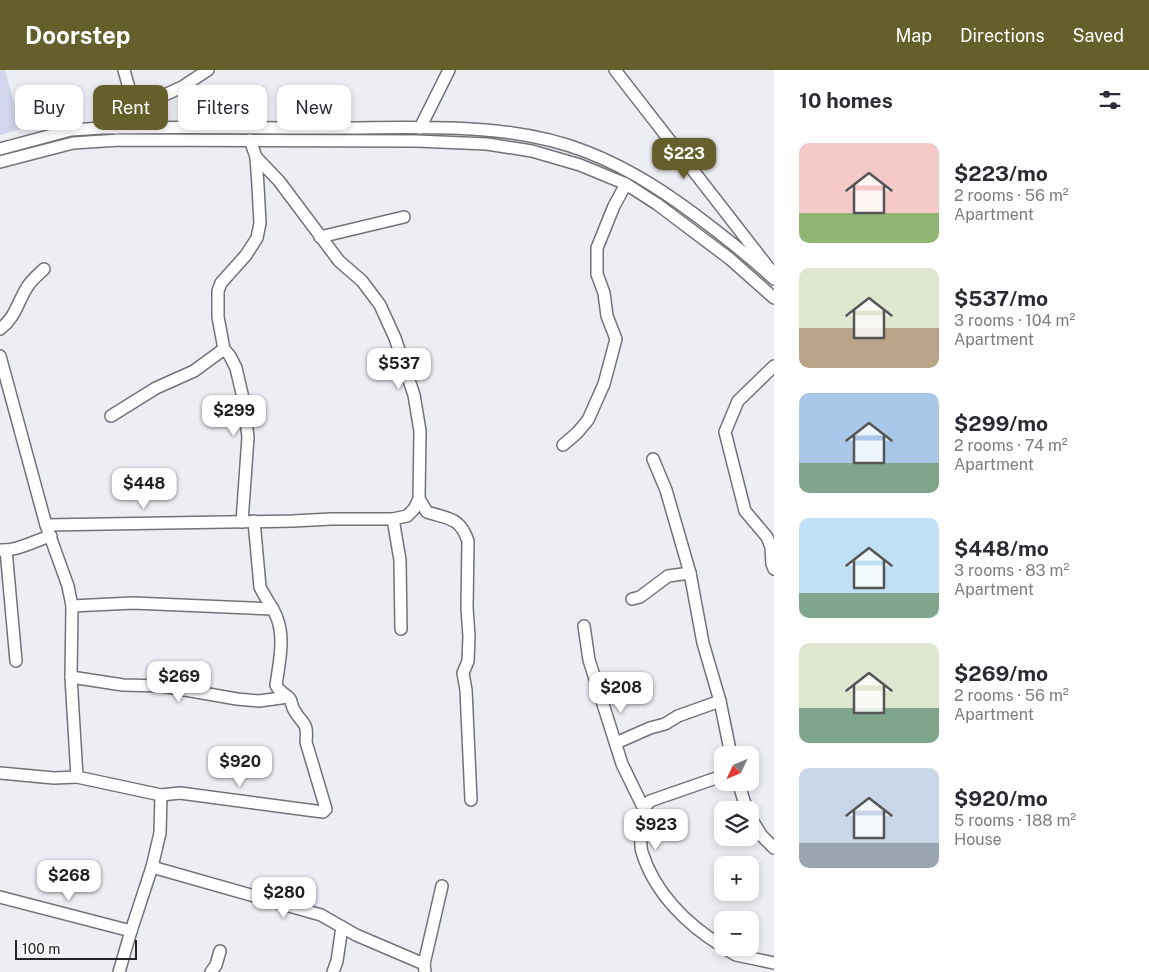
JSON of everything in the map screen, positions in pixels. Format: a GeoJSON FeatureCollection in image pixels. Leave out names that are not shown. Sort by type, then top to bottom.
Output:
{"type":"FeatureCollection","features":[{"type":"Feature","properties":{"kind":"street"},"geometry":{"type":"LineString","coordinates":[[124,70],[128,85]]}},
{"type":"Feature","properties":{"kind":"street"},"geometry":{"type":"LineString","coordinates":[[168,93],[182,87],[208,70]]}},
{"type":"Feature","properties":{"kind":"street"},"geometry":{"type":"LineString","coordinates":[[420,128],[449,70]]}},
{"type":"Feature","properties":{"kind":"street"},"geometry":{"type":"LineString","coordinates":[[615,70],[774,274]]}},
{"type":"Feature","properties":{"kind":"street"},"geometry":{"type":"LineString","coordinates":[[168,128],[420,128],[486,130],[561,144],[586,151],[632,172],[666,193],[739,248],[774,279]]}},
{"type":"Feature","properties":{"kind":"street"},"geometry":{"type":"LineString","coordinates":[[0,149],[72,130],[93,129]]}},
{"type":"Feature","properties":{"kind":"street"},"geometry":{"type":"LineString","coordinates":[[486,130],[486,144]]}},
{"type":"Feature","properties":{"kind":"street"},"geometry":{"type":"LineString","coordinates":[[242,522],[248,436],[243,398],[236,368],[224,349],[218,316],[218,291],[221,283],[246,255],[257,238],[260,223],[256,157],[250,140]]}},
{"type":"Feature","properties":{"kind":"street"},"geometry":{"type":"LineString","coordinates":[[0,162],[59,146],[88,142],[250,140],[417,141],[486,144],[532,151],[580,165],[626,184],[657,204],[730,259],[774,298]]}},
{"type":"Feature","properties":{"kind":"street"},"geometry":{"type":"LineString","coordinates":[[46,525],[242,522],[331,518],[393,519],[407,516],[414,509],[419,498],[420,431],[414,394],[395,338],[380,305],[362,281],[339,261],[278,181],[256,157]]}},
{"type":"Feature","properties":{"kind":"street"},"geometry":{"type":"LineString","coordinates":[[563,446],[588,420],[604,384],[616,340],[607,316],[604,293],[597,274],[597,248],[626,184]]}},
{"type":"Feature","properties":{"kind":"street"},"geometry":{"type":"LineString","coordinates":[[320,237],[404,217]]}},
{"type":"Feature","properties":{"kind":"street"},"geometry":{"type":"LineString","coordinates":[[0,329],[11,319],[26,288],[44,268]]}},
{"type":"Feature","properties":{"kind":"street"},"geometry":{"type":"LineString","coordinates":[[111,416],[156,388],[194,371],[224,349]]}},
{"type":"Feature","properties":{"kind":"street"},"geometry":{"type":"LineString","coordinates":[[0,356],[46,525],[68,586],[72,606],[72,677],[77,777]]}},
{"type":"Feature","properties":{"kind":"street"},"geometry":{"type":"LineString","coordinates":[[774,366],[738,401],[725,432],[744,511],[768,537],[774,569]]}},
{"type":"Feature","properties":{"kind":"street"},"geometry":{"type":"LineString","coordinates":[[653,459],[666,490],[690,572],[703,644],[720,701],[729,746]]}},
{"type":"Feature","properties":{"kind":"street"},"geometry":{"type":"LineString","coordinates":[[419,498],[427,512],[458,522],[466,533],[468,541],[467,608],[469,644],[468,661],[463,673],[466,690],[471,800]]}},
{"type":"Feature","properties":{"kind":"street"},"geometry":{"type":"LineString","coordinates":[[393,519],[400,560],[401,630]]}},
{"type":"Feature","properties":{"kind":"street"},"geometry":{"type":"LineString","coordinates":[[0,773],[54,778],[77,777],[160,795],[180,793],[325,811],[326,806],[306,742],[307,731],[305,723],[293,710],[288,697],[278,690],[276,685],[280,654],[280,631],[273,609],[260,587],[254,521]]}},
{"type":"Feature","properties":{"kind":"street"},"geometry":{"type":"LineString","coordinates":[[16,661],[3,550],[20,548],[36,540],[51,536]]}},
{"type":"Feature","properties":{"kind":"street"},"geometry":{"type":"LineString","coordinates":[[632,599],[640,597],[668,576],[690,572]]}},
{"type":"Feature","properties":{"kind":"street"},"geometry":{"type":"LineString","coordinates":[[72,606],[134,603],[273,609]]}},
{"type":"Feature","properties":{"kind":"street"},"geometry":{"type":"LineString","coordinates":[[584,626],[589,660],[622,764],[644,807]]}},
{"type":"Feature","properties":{"kind":"street"},"geometry":{"type":"LineString","coordinates":[[72,677],[123,685],[162,686],[259,701],[288,697]]}},
{"type":"Feature","properties":{"kind":"street"},"geometry":{"type":"LineString","coordinates":[[616,743],[650,728],[665,724],[678,716],[720,701]]}},
{"type":"Feature","properties":{"kind":"street"},"geometry":{"type":"LineString","coordinates":[[714,779],[650,801],[644,807],[641,822],[641,850],[653,877],[677,912],[714,941]]}},
{"type":"Feature","properties":{"kind":"street"},"geometry":{"type":"LineString","coordinates":[[119,972],[152,867],[160,833],[160,795]]}},
{"type":"Feature","properties":{"kind":"street"},"geometry":{"type":"LineString","coordinates":[[759,831],[774,848]]}},
{"type":"Feature","properties":{"kind":"street"},"geometry":{"type":"LineString","coordinates":[[152,867],[321,915],[356,935],[424,968],[442,886]]}},
{"type":"Feature","properties":{"kind":"street"},"geometry":{"type":"LineString","coordinates":[[0,897],[131,931]]}},
{"type":"Feature","properties":{"kind":"street"},"geometry":{"type":"LineString","coordinates":[[333,972],[337,961],[342,927]]}},
{"type":"Feature","properties":{"kind":"street"},"geometry":{"type":"LineString","coordinates":[[211,972],[216,965],[220,951]]}},
{"type":"Feature","properties":{"kind":"street"},"geometry":{"type":"LineString","coordinates":[[741,956],[774,963]]}},
{"type":"Feature","properties":{"kind":"shaded area"},"geometry":{"type":"Polygon","coordinates":[[[0,70],[5,70],[15,107],[15,130],[18,130],[0,135],[0,70]]]}}]}
